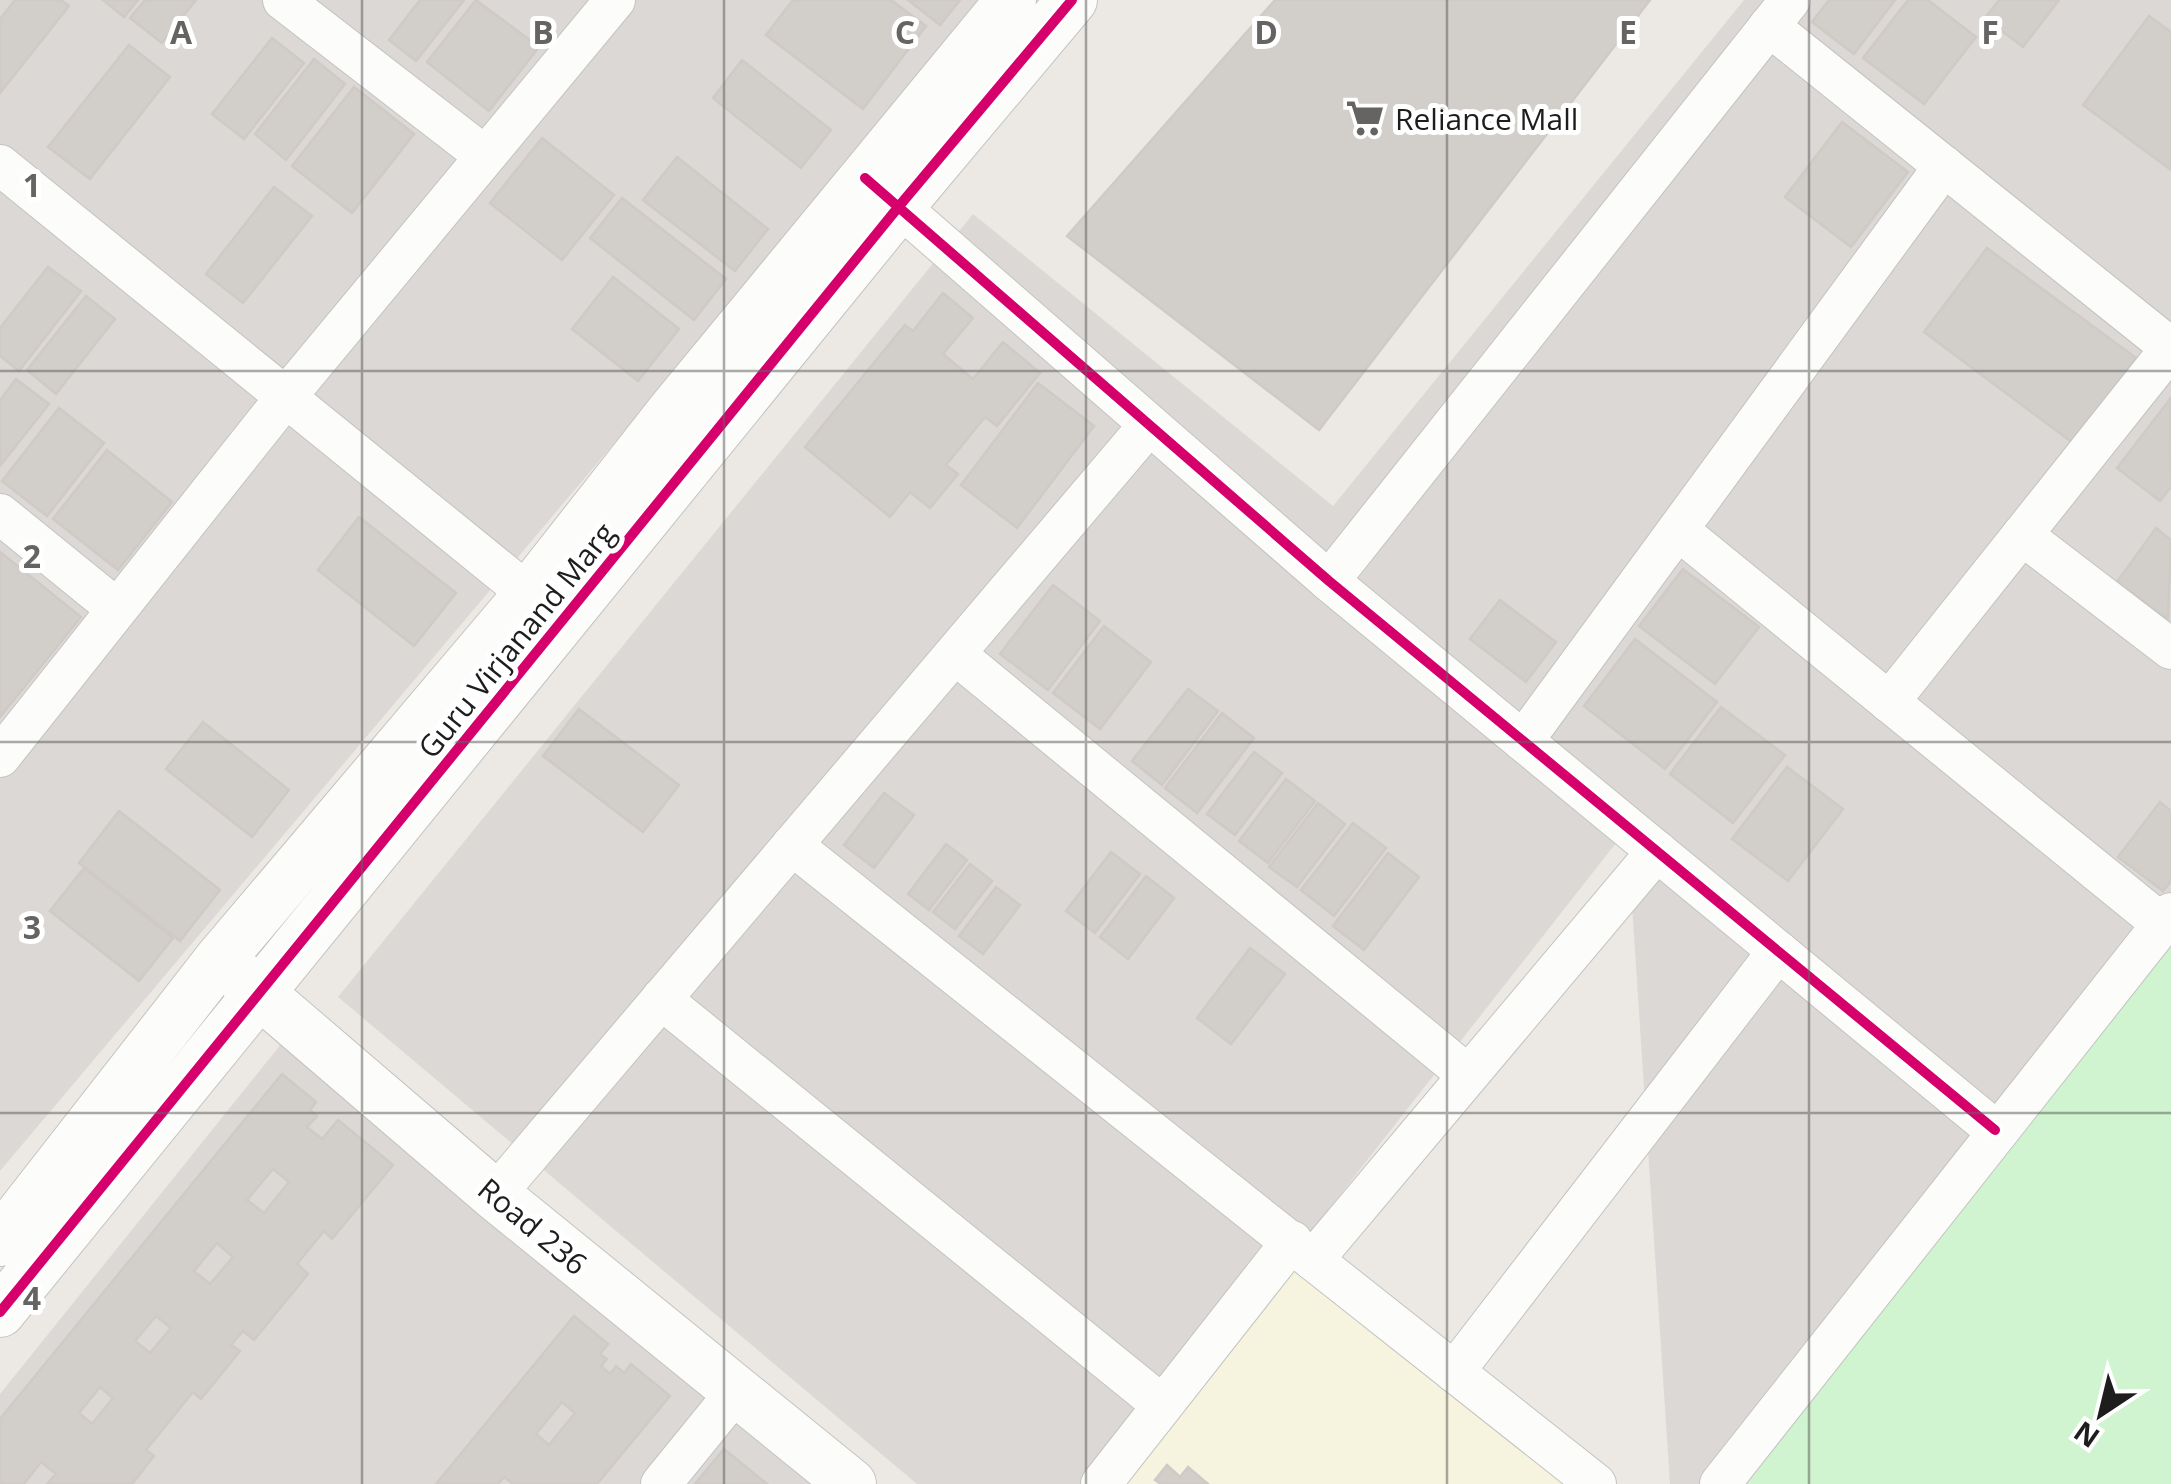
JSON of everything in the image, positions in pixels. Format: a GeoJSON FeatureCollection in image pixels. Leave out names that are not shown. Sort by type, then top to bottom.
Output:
{"type":"FeatureCollection","features":[{"type":"Feature","properties":{"kind":"street"},"geometry":{"type":"LineString","coordinates":[[283,0],[485,156]]}},
{"type":"Feature","properties":{"kind":"street"},"geometry":{"type":"LineString","coordinates":[[0,757],[285,398],[615,0]]}},
{"type":"Feature","properties":{"kind":"street","name":"Guru Virjanand Marg"},"geometry":{"type":"LineString","coordinates":[[0,1312],[261,996],[546,608],[882,192],[1011,0]]}},
{"type":"Feature","properties":{"kind":"street","name":"Guru Virjanand Marg"},"geometry":{"type":"LineString","coordinates":[[882,192],[1072,0]]}},
{"type":"Feature","properties":{"kind":"street"},"geometry":{"type":"LineString","coordinates":[[1329,581],[1780,13],[1944,166],[2171,348],[1889,702]]}},
{"type":"Feature","properties":{"kind":"street"},"geometry":{"type":"LineString","coordinates":[[0,165],[546,608]]}},
{"type":"Feature","properties":{"kind":"street"},"geometry":{"type":"LineString","coordinates":[[1523,741],[1944,166]]}},
{"type":"Feature","properties":{"kind":"street"},"geometry":{"type":"LineString","coordinates":[[882,192],[1329,581],[1995,1130]]}},
{"type":"Feature","properties":{"kind":"street"},"geometry":{"type":"LineString","coordinates":[[495,1195],[1149,425]]}},
{"type":"Feature","properties":{"kind":"street"},"geometry":{"type":"LineString","coordinates":[[0,514],[117,609]]}},
{"type":"Feature","properties":{"kind":"street"},"geometry":{"type":"LineString","coordinates":[[1678,530],[1889,702],[2167,918],[1995,1130],[1720,1484]]}},
{"type":"Feature","properties":{"kind":"street"},"geometry":{"type":"LineString","coordinates":[[2022,534],[2171,649]]}},
{"type":"Feature","properties":{"kind":"street","name":"Guru Virjanand Marg"},"geometry":{"type":"LineString","coordinates":[[0,1240],[220,960],[546,608]]}},
{"type":"Feature","properties":{"kind":"street"},"geometry":{"type":"LineString","coordinates":[[955,654],[1468,1074]]}},
{"type":"Feature","properties":{"kind":"street"},"geometry":{"type":"LineString","coordinates":[[792,845],[1596,1484]]}},
{"type":"Feature","properties":{"kind":"street"},"geometry":{"type":"LineString","coordinates":[[1101,1484],[1161,1404],[1468,1074],[1657,851]]}},
{"type":"Feature","properties":{"kind":"street"},"geometry":{"type":"LineString","coordinates":[[1454,1372],[1778,951]]}},
{"type":"Feature","properties":{"kind":"street","name":"Road 236"},"geometry":{"type":"LineString","coordinates":[[220,960],[495,1195],[852,1484]]}},
{"type":"Feature","properties":{"kind":"street"},"geometry":{"type":"LineString","coordinates":[[661,999],[1161,1404]]}},
{"type":"Feature","properties":{"kind":"street"},"geometry":{"type":"LineString","coordinates":[[661,1484],[735,1392]]}},
{"type":"Feature","properties":{"kind":"shaded area"},"geometry":{"type":"Polygon","coordinates":[[[0,0],[988,0],[0,1171],[0,0]]]}},
{"type":"Feature","properties":{"kind":"shaded area"},"geometry":{"type":"Polygon","coordinates":[[[1744,0],[2171,0],[2171,928],[1728,1484],[1670,1484],[1627,829],[1113,1484],[917,1484],[338,997],[973,214],[1333,506],[1744,0]]]}},
{"type":"Feature","properties":{"kind":"shaded area"},"geometry":{"type":"Polygon","coordinates":[[[282,1043],[815,1484],[0,1484],[0,1394],[282,1043]]]}},
{"type":"Feature","properties":{"kind":"shaded area"},"geometry":{"type":"Polygon","coordinates":[[[1293,1252],[1589,1484],[1113,1484],[1293,1252]]]}},
{"type":"Feature","properties":{"kind":"green space"},"geometry":{"type":"Polygon","coordinates":[[[2171,927],[2171,1484],[1728,1484],[2171,927]]]}},
{"type":"Feature","properties":{"kind":"building"},"geometry":{"type":"Polygon","coordinates":[[[15,0],[61,0],[69,6],[0,93],[0,19],[15,0]]]}},
{"type":"Feature","properties":{"kind":"building"},"geometry":{"type":"Polygon","coordinates":[[[103,0],[138,0],[124,17],[103,0]]]}},
{"type":"Feature","properties":{"kind":"building"},"geometry":{"type":"Polygon","coordinates":[[[145,0],[196,0],[162,43],[130,18],[145,0]]]}},
{"type":"Feature","properties":{"kind":"building"},"geometry":{"type":"Polygon","coordinates":[[[420,0],[464,0],[416,61],[389,40],[420,0]]]}},
{"type":"Feature","properties":{"kind":"building"},"geometry":{"type":"Polygon","coordinates":[[[476,0],[539,47],[489,111],[427,62],[476,0]]]}},
{"type":"Feature","properties":{"kind":"building"},"geometry":{"type":"Polygon","coordinates":[[[793,0],[891,0],[926,26],[863,109],[766,35],[793,0]]]}},
{"type":"Feature","properties":{"kind":"building"},"geometry":{"type":"Polygon","coordinates":[[[908,0],[960,0],[940,25],[908,0]]]}},
{"type":"Feature","properties":{"kind":"building","name":"Reliance Mall"},"geometry":{"type":"Polygon","coordinates":[[[1275,0],[1650,0],[1319,430],[1067,236],[1275,0]]]}},
{"type":"Feature","properties":{"kind":"building"},"geometry":{"type":"Polygon","coordinates":[[[1829,0],[1895,0],[1854,54],[1812,22],[1829,0]]]}},
{"type":"Feature","properties":{"kind":"building"},"geometry":{"type":"Polygon","coordinates":[[[1908,0],[1928,0],[1976,37],[1924,104],[1863,58],[1908,0]]]}},
{"type":"Feature","properties":{"kind":"building"},"geometry":{"type":"Polygon","coordinates":[[[1999,0],[2059,0],[2023,47],[1985,18],[1999,0]]]}},
{"type":"Feature","properties":{"kind":"building"},"geometry":{"type":"Polygon","coordinates":[[[2149,16],[2171,32],[2171,170],[2083,105],[2149,16]]]}},
{"type":"Feature","properties":{"kind":"building"},"geometry":{"type":"Polygon","coordinates":[[[272,38],[304,63],[244,139],[212,114],[272,38]]]}},
{"type":"Feature","properties":{"kind":"building"},"geometry":{"type":"Polygon","coordinates":[[[129,45],[170,77],[90,179],[48,147],[129,45]]]}},
{"type":"Feature","properties":{"kind":"building"},"geometry":{"type":"Polygon","coordinates":[[[314,59],[345,84],[286,160],[255,134],[314,59]]]}},
{"type":"Feature","properties":{"kind":"building"},"geometry":{"type":"Polygon","coordinates":[[[742,60],[831,130],[801,168],[713,98],[742,60]]]}},
{"type":"Feature","properties":{"kind":"building"},"geometry":{"type":"Polygon","coordinates":[[[354,87],[414,134],[352,213],[292,166],[354,87]]]}},
{"type":"Feature","properties":{"kind":"building"},"geometry":{"type":"Polygon","coordinates":[[[1842,122],[1908,172],[1851,247],[1785,197],[1842,122]]]}},
{"type":"Feature","properties":{"kind":"building"},"geometry":{"type":"Polygon","coordinates":[[[542,138],[614,195],[562,260],[490,203],[542,138]]]}},
{"type":"Feature","properties":{"kind":"building"},"geometry":{"type":"Polygon","coordinates":[[[677,157],[768,229],[735,271],[643,200],[677,157]]]}},
{"type":"Feature","properties":{"kind":"building"},"geometry":{"type":"Polygon","coordinates":[[[274,187],[312,216],[243,303],[206,274],[274,187]]]}},
{"type":"Feature","properties":{"kind":"building"},"geometry":{"type":"Polygon","coordinates":[[[622,198],[726,279],[694,320],[590,238],[622,198]]]}},
{"type":"Feature","properties":{"kind":"building"},"geometry":{"type":"Polygon","coordinates":[[[1987,248],[2136,358],[2073,443],[1924,332],[1987,248]]]}},
{"type":"Feature","properties":{"kind":"building"},"geometry":{"type":"Polygon","coordinates":[[[48,267],[81,291],[19,371],[0,356],[0,328],[48,267]]]}},
{"type":"Feature","properties":{"kind":"building"},"geometry":{"type":"Polygon","coordinates":[[[613,277],[679,329],[638,381],[572,329],[613,277]]]}},
{"type":"Feature","properties":{"kind":"building"},"geometry":{"type":"Polygon","coordinates":[[[943,293],[973,318],[943,354],[973,379],[1003,342],[1040,373],[997,426],[985,417],[946,465],[958,474],[930,508],[910,492],[890,517],[805,447],[905,325],[913,331],[943,293]]]}},
{"type":"Feature","properties":{"kind":"building"},"geometry":{"type":"Polygon","coordinates":[[[86,296],[115,319],[56,394],[27,370],[86,296]]]}},
{"type":"Feature","properties":{"kind":"building"},"geometry":{"type":"Polygon","coordinates":[[[16,379],[49,404],[0,466],[0,400],[16,379]]]}},
{"type":"Feature","properties":{"kind":"building"},"geometry":{"type":"Polygon","coordinates":[[[1038,383],[1094,426],[1017,528],[961,485],[1038,383]]]}},
{"type":"Feature","properties":{"kind":"building"},"geometry":{"type":"Polygon","coordinates":[[[2170,399],[2171,487],[2160,501],[2117,468],[2170,399]]]}},
{"type":"Feature","properties":{"kind":"building"},"geometry":{"type":"Polygon","coordinates":[[[59,408],[104,443],[47,516],[2,481],[59,408]]]}},
{"type":"Feature","properties":{"kind":"building"},"geometry":{"type":"Polygon","coordinates":[[[107,450],[172,502],[118,570],[53,519],[107,450]]]}},
{"type":"Feature","properties":{"kind":"building"},"geometry":{"type":"Polygon","coordinates":[[[359,517],[456,593],[414,646],[318,570],[359,517]]]}},
{"type":"Feature","properties":{"kind":"building"},"geometry":{"type":"Polygon","coordinates":[[[2156,528],[2171,540],[2168,619],[2117,582],[2156,528]]]}},
{"type":"Feature","properties":{"kind":"building"},"geometry":{"type":"Polygon","coordinates":[[[0,552],[81,617],[0,717],[0,552]]]}},
{"type":"Feature","properties":{"kind":"building"},"geometry":{"type":"Polygon","coordinates":[[[1683,569],[1759,627],[1715,684],[1639,626],[1683,569]]]}},
{"type":"Feature","properties":{"kind":"building"},"geometry":{"type":"Polygon","coordinates":[[[1053,585],[1100,621],[1048,690],[1000,654],[1053,585]]]}},
{"type":"Feature","properties":{"kind":"building"},"geometry":{"type":"Polygon","coordinates":[[[1500,600],[1556,642],[1526,682],[1470,639],[1500,600]]]}},
{"type":"Feature","properties":{"kind":"building"},"geometry":{"type":"Polygon","coordinates":[[[1104,626],[1151,662],[1100,729],[1053,693],[1104,626]]]}},
{"type":"Feature","properties":{"kind":"building"},"geometry":{"type":"Polygon","coordinates":[[[1635,639],[1717,702],[1665,769],[1584,706],[1635,639]]]}},
{"type":"Feature","properties":{"kind":"building"},"geometry":{"type":"Polygon","coordinates":[[[1188,689],[1218,711],[1162,785],[1132,761],[1188,689]]]}},
{"type":"Feature","properties":{"kind":"building"},"geometry":{"type":"Polygon","coordinates":[[[1721,707],[1785,755],[1733,823],[1670,774],[1721,707]]]}},
{"type":"Feature","properties":{"kind":"building"},"geometry":{"type":"Polygon","coordinates":[[[579,709],[679,785],[643,832],[543,756],[579,709]]]}},
{"type":"Feature","properties":{"kind":"building"},"geometry":{"type":"Polygon","coordinates":[[[1222,713],[1254,738],[1197,813],[1165,788],[1222,713]]]}},
{"type":"Feature","properties":{"kind":"building"},"geometry":{"type":"Polygon","coordinates":[[[203,722],[289,790],[252,837],[166,769],[203,722]]]}},
{"type":"Feature","properties":{"kind":"building"},"geometry":{"type":"Polygon","coordinates":[[[1254,752],[1282,773],[1235,835],[1207,814],[1254,752]]]}},
{"type":"Feature","properties":{"kind":"building"},"geometry":{"type":"Polygon","coordinates":[[[1787,767],[1843,809],[1788,881],[1732,839],[1787,767]]]}},
{"type":"Feature","properties":{"kind":"building"},"geometry":{"type":"Polygon","coordinates":[[[1286,779],[1315,801],[1268,863],[1239,841],[1286,779]]]}},
{"type":"Feature","properties":{"kind":"building"},"geometry":{"type":"Polygon","coordinates":[[[884,793],[914,815],[874,868],[844,845],[884,793]]]}},
{"type":"Feature","properties":{"kind":"building"},"geometry":{"type":"Polygon","coordinates":[[[2160,802],[2171,811],[2171,881],[2163,891],[2118,857],[2160,802]]]}},
{"type":"Feature","properties":{"kind":"building"},"geometry":{"type":"Polygon","coordinates":[[[1318,803],[1345,824],[1297,887],[1269,867],[1318,803]]]}},
{"type":"Feature","properties":{"kind":"building"},"geometry":{"type":"Polygon","coordinates":[[[119,811],[220,890],[180,941],[79,863],[119,811]]]}},
{"type":"Feature","properties":{"kind":"building"},"geometry":{"type":"Polygon","coordinates":[[[1353,823],[1386,848],[1334,916],[1301,890],[1353,823]]]}},
{"type":"Feature","properties":{"kind":"building"},"geometry":{"type":"Polygon","coordinates":[[[946,844],[967,860],[929,910],[908,894],[946,844]]]}},
{"type":"Feature","properties":{"kind":"building"},"geometry":{"type":"Polygon","coordinates":[[[1111,852],[1140,874],[1095,933],[1066,911],[1111,852]]]}},
{"type":"Feature","properties":{"kind":"building"},"geometry":{"type":"Polygon","coordinates":[[[1388,853],[1419,877],[1364,950],[1333,926],[1388,853]]]}},
{"type":"Feature","properties":{"kind":"building"},"geometry":{"type":"Polygon","coordinates":[[[970,864],[992,881],[955,929],[933,912],[970,864]]]}},
{"type":"Feature","properties":{"kind":"building"},"geometry":{"type":"Polygon","coordinates":[[[84,868],[173,938],[139,981],[50,911],[84,868]]]}},
{"type":"Feature","properties":{"kind":"building"},"geometry":{"type":"Polygon","coordinates":[[[1146,876],[1174,898],[1128,959],[1100,937],[1146,876]]]}},
{"type":"Feature","properties":{"kind":"building"},"geometry":{"type":"Polygon","coordinates":[[[996,887],[1020,905],[983,954],[959,936],[996,887]]]}},
{"type":"Feature","properties":{"kind":"building"},"geometry":{"type":"Polygon","coordinates":[[[1250,948],[1285,974],[1231,1044],[1197,1018],[1250,948]]]}},
{"type":"Feature","properties":{"kind":"building"},"geometry":{"type":"Polygon","coordinates":[[[282,1074],[316,1102],[310,1110],[317,1116],[307,1127],[322,1139],[338,1120],[393,1165],[332,1239],[324,1231],[297,1264],[308,1274],[254,1340],[243,1331],[231,1345],[240,1351],[201,1399],[193,1392],[146,1450],[154,1456],[132,1484],[47,1484],[56,1474],[41,1462],[24,1484],[0,1484],[0,1419],[282,1074]],[[273,1169],[247,1200],[264,1213],[289,1182],[273,1169]],[[217,1243],[194,1271],[210,1284],[233,1257],[217,1243]],[[156,1316],[135,1341],[150,1353],[171,1328],[156,1316]],[[100,1387],[79,1413],[92,1424],[113,1398],[100,1387]]]}},
{"type":"Feature","properties":{"kind":"building"},"geometry":{"type":"Polygon","coordinates":[[[574,1316],[608,1344],[600,1354],[607,1359],[601,1366],[610,1374],[616,1366],[624,1373],[631,1364],[670,1396],[597,1484],[513,1484],[504,1477],[498,1484],[436,1484],[574,1316]],[[562,1402],[536,1434],[549,1445],[575,1413],[562,1402]]]}},
{"type":"Feature","properties":{"kind":"building"},"geometry":{"type":"Polygon","coordinates":[[[724,1449],[767,1484],[695,1484],[724,1449]]]}},
{"type":"Feature","properties":{"kind":"building"},"geometry":{"type":"Polygon","coordinates":[[[1167,1465],[1180,1477],[1188,1467],[1208,1484],[1161,1484],[1155,1480],[1167,1465]]]}},
{"type":"Feature","properties":{"kind":"cycle path"},"geometry":{"type":"LineString","coordinates":[[0,1312],[900,205],[1072,0]]}},
{"type":"Feature","properties":{"kind":"cycle path"},"geometry":{"type":"LineString","coordinates":[[865,178],[1329,581],[1995,1130]]}},
{"type":"Feature","properties":{"kind":"place","name":"Reliance Mall"},"geometry":{"type":"Point","coordinates":[1365,118]}}]}
